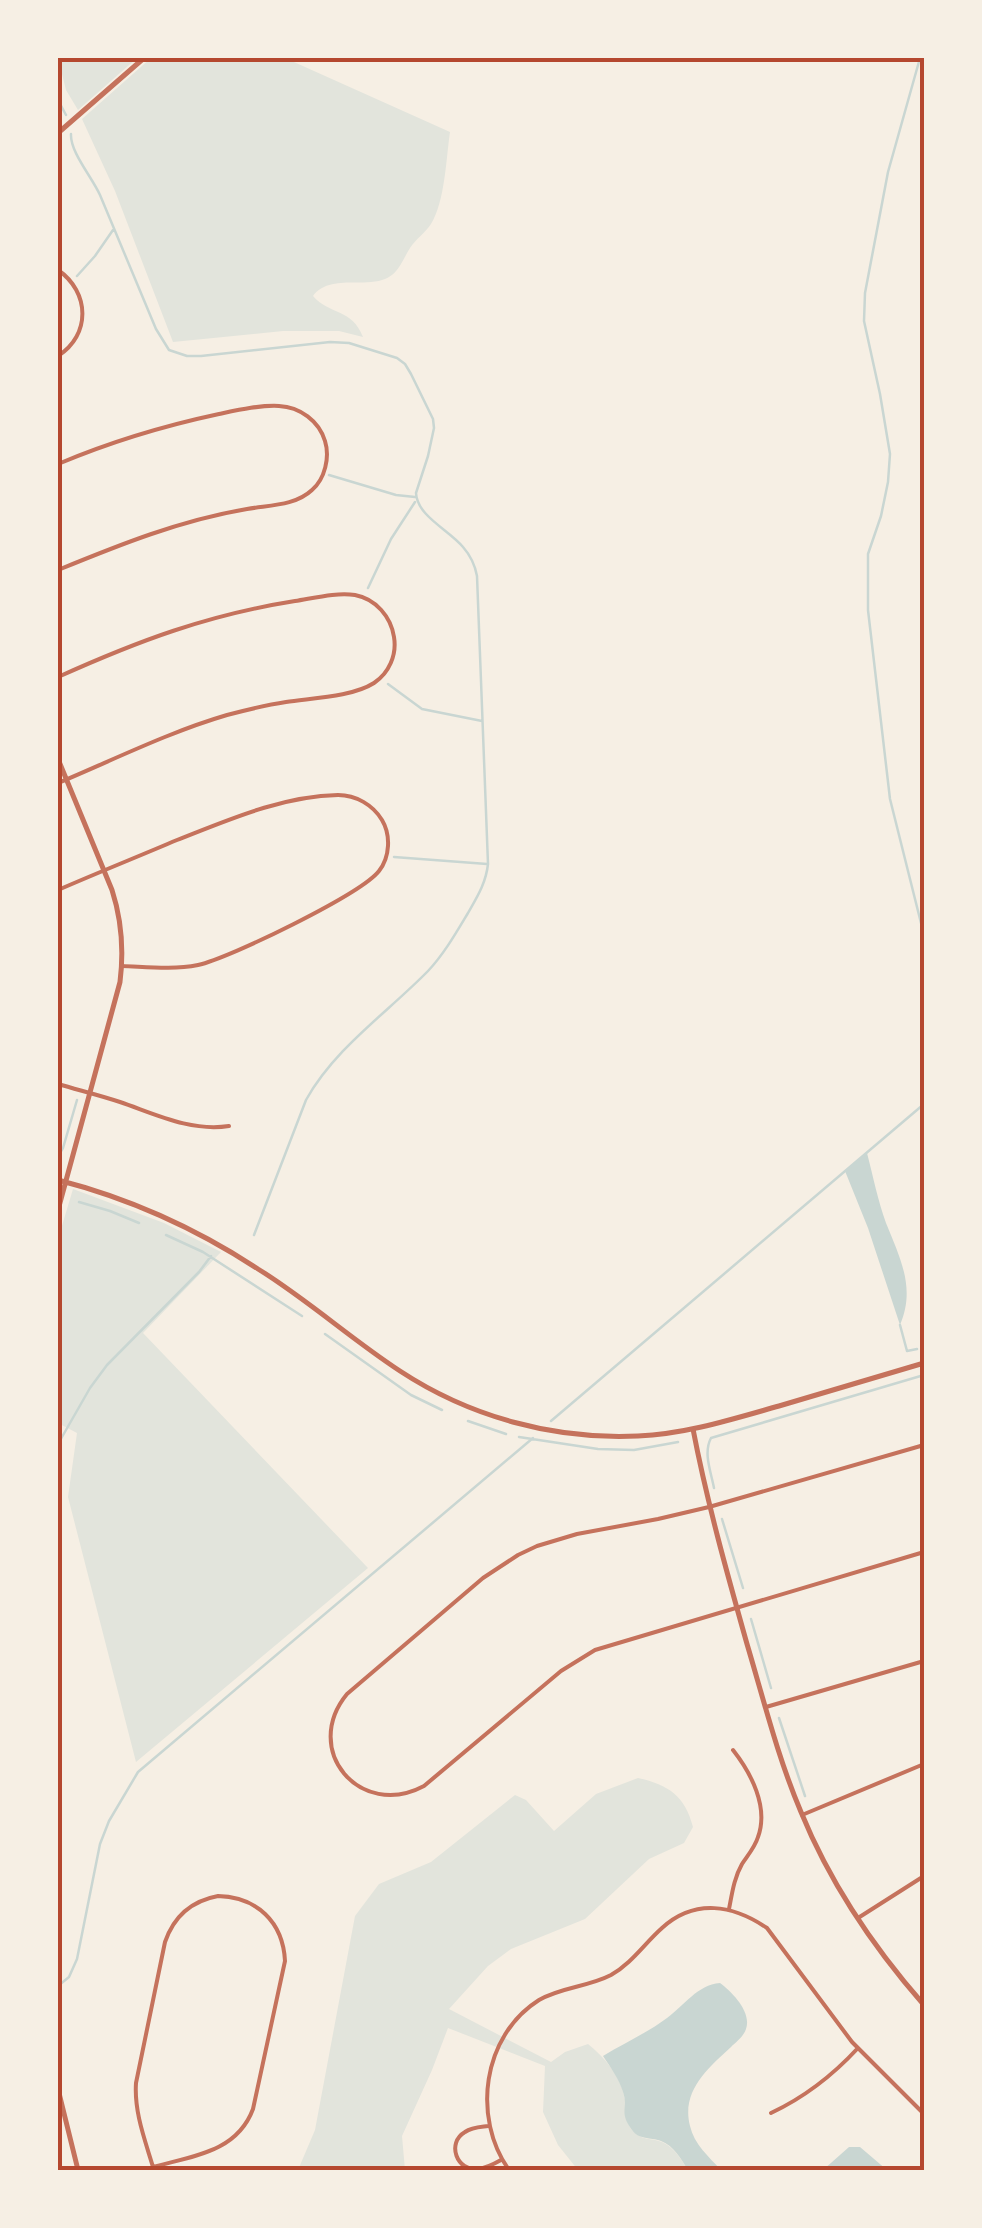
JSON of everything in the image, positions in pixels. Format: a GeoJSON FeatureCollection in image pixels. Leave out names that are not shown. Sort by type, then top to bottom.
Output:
{"type":"FeatureCollection","features":[{"type":"Feature","properties":{"kind":"street"},"geometry":{"type":"LineString","coordinates":[[58,133],[144,58]]}},
{"type":"Feature","properties":{"kind":"street"},"geometry":{"type":"LineString","coordinates":[[58,270],[77,290],[83,312],[78,334],[58,356]]}},
{"type":"Feature","properties":{"kind":"street"},"geometry":{"type":"LineString","coordinates":[[58,464],[154,429],[228,412],[277,406],[310,418],[327,447],[326,464],[317,486],[295,500],[182,524],[58,570]]}},
{"type":"Feature","properties":{"kind":"street"},"geometry":{"type":"LineString","coordinates":[[58,677],[166,632],[224,614],[344,594],[379,607],[390,622],[395,639],[387,671],[380,680],[362,689],[221,717],[58,783]]}},
{"type":"Feature","properties":{"kind":"street"},"geometry":{"type":"LineString","coordinates":[[58,760],[104,870],[122,936],[120,982],[62,1181],[58,1210]]}},
{"type":"Feature","properties":{"kind":"street"},"geometry":{"type":"LineString","coordinates":[[58,890],[268,806],[336,795],[351,796],[376,812],[387,832],[388,850],[382,867],[354,892],[216,960],[172,968],[122,966]]}},
{"type":"Feature","properties":{"kind":"street"},"geometry":{"type":"LineString","coordinates":[[58,1084],[192,1126],[229,1126]]}},
{"type":"Feature","properties":{"kind":"street"},"geometry":{"type":"LineString","coordinates":[[62,1181],[135,1206],[230,1251],[402,1372],[466,1406],[519,1424],[574,1434],[640,1436],[693,1429],[924,1363]]}},
{"type":"Feature","properties":{"kind":"street"},"geometry":{"type":"LineString","coordinates":[[693,1429],[709,1507],[737,1608],[802,1814],[826,1866],[858,1918],[924,2005]]}},
{"type":"Feature","properties":{"kind":"street"},"geometry":{"type":"LineString","coordinates":[[924,1445],[709,1507],[556,1539],[518,1555],[347,1694],[330,1734],[334,1756],[348,1780],[366,1790],[392,1796],[412,1792],[583,1656],[924,1552]]}},
{"type":"Feature","properties":{"kind":"street"},"geometry":{"type":"LineString","coordinates":[[766,1707],[924,1661]]}},
{"type":"Feature","properties":{"kind":"street"},"geometry":{"type":"LineString","coordinates":[[729,1910],[738,1872],[755,1844],[762,1822],[750,1775],[733,1750]]}},
{"type":"Feature","properties":{"kind":"street"},"geometry":{"type":"LineString","coordinates":[[802,1814],[924,1764]]}},
{"type":"Feature","properties":{"kind":"street"},"geometry":{"type":"LineString","coordinates":[[858,1918],[924,1876]]}},
{"type":"Feature","properties":{"kind":"street"},"geometry":{"type":"LineString","coordinates":[[142,2170],[153,2168],[212,2151],[230,2142],[253,2109],[284,1955],[272,1920],[258,1906],[242,1899],[218,1896],[200,1900],[171,1926],[165,1942],[135,2097],[153,2168]]}},
{"type":"Feature","properties":{"kind":"street"},"geometry":{"type":"LineString","coordinates":[[508,2170],[488,2126],[490,2070],[504,2037],[527,2009],[548,1995],[592,1983],[618,1970],[676,1917],[702,1909],[729,1910],[751,1917],[767,1928],[858,2048],[924,2114]]}},
{"type":"Feature","properties":{"kind":"street"},"geometry":{"type":"LineString","coordinates":[[771,2113],[801,2096],[858,2048]]}},
{"type":"Feature","properties":{"kind":"street"},"geometry":{"type":"LineString","coordinates":[[58,2089],[78,2170]]}},
{"type":"Feature","properties":{"kind":"street"},"geometry":{"type":"LineString","coordinates":[[488,2126],[459,2136],[456,2157],[476,2170],[501,2160]]}},
{"type":"Feature","properties":{"kind":"shaded area"},"geometry":{"type":"Polygon","coordinates":[[[58,58],[137,58],[78,110],[66,90],[58,58]]]}},
{"type":"Feature","properties":{"kind":"shaded area"},"geometry":{"type":"Polygon","coordinates":[[[151,58],[285,58],[450,132],[436,215],[396,271],[380,281],[325,286],[313,296],[347,316],[363,337],[339,331],[283,331],[173,342],[115,191],[82,119],[151,58]]]}},
{"type":"Feature","properties":{"kind":"shaded area"},"geometry":{"type":"Polygon","coordinates":[[[867,1153],[904,1273],[907,1298],[900,1325],[845,1171],[867,1153]]]}},
{"type":"Feature","properties":{"kind":"shaded area"},"geometry":{"type":"Polygon","coordinates":[[[73,1189],[164,1223],[221,1252],[143,1333],[368,1568],[136,1762],[68,1497],[77,1433],[58,1423],[58,1239],[73,1189]]]}},
{"type":"Feature","properties":{"kind":"shaded area"},"geometry":{"type":"Polygon","coordinates":[[[638,1778],[667,1788],[685,1807],[693,1827],[684,1843],[649,1859],[585,1919],[511,1949],[488,1966],[449,2009],[551,2062],[588,2044],[619,2080],[633,2131],[666,2144],[688,2170],[578,2170],[558,2145],[543,2112],[545,2066],[448,2028],[402,2136],[405,2170],[298,2170],[315,2130],[355,1916],[379,1884],[431,1862],[515,1795],[526,1800],[554,1831],[596,1794],[638,1778]]]}},
{"type":"Feature","properties":{"kind":"shaded area"},"geometry":{"type":"Polygon","coordinates":[[[720,1983],[744,2009],[746,2029],[698,2081],[689,2102],[692,2133],[721,2170],[688,2170],[670,2146],[632,2130],[621,2087],[603,2056],[674,2013],[698,1992],[720,1983]]]}},
{"type":"Feature","properties":{"kind":"shaded area"},"geometry":{"type":"Polygon","coordinates":[[[849,2147],[860,2147],[887,2170],[823,2170],[849,2147]]]}},
{"type":"Feature","properties":{"kind":"waterway"},"geometry":{"type":"LineString","coordinates":[[920,58],[888,172],[865,293],[864,321],[890,454],[881,516],[868,554],[868,610],[890,799],[924,935]]}},
{"type":"Feature","properties":{"kind":"waterway"},"geometry":{"type":"LineString","coordinates":[[58,100],[66,115]]}},
{"type":"Feature","properties":{"kind":"waterway"},"geometry":{"type":"LineString","coordinates":[[71,134],[74,149],[100,195],[156,329],[169,350],[201,356],[349,343],[405,364],[434,428],[416,493],[418,501],[428,516],[466,550],[477,576],[488,864],[481,890],[434,964],[347,1047],[318,1081],[306,1100],[254,1235]]}},
{"type":"Feature","properties":{"kind":"waterway"},"geometry":{"type":"LineString","coordinates":[[77,276],[113,230]]}},
{"type":"Feature","properties":{"kind":"waterway"},"geometry":{"type":"LineString","coordinates":[[329,475],[415,497]]}},
{"type":"Feature","properties":{"kind":"waterway"},"geometry":{"type":"LineString","coordinates":[[368,588],[391,539],[415,502]]}},
{"type":"Feature","properties":{"kind":"waterway"},"geometry":{"type":"LineString","coordinates":[[388,684],[422,709],[482,721]]}},
{"type":"Feature","properties":{"kind":"waterway"},"geometry":{"type":"LineString","coordinates":[[394,857],[487,864]]}},
{"type":"Feature","properties":{"kind":"waterway"},"geometry":{"type":"LineString","coordinates":[[58,1156],[77,1100]]}},
{"type":"Feature","properties":{"kind":"waterway"},"geometry":{"type":"LineString","coordinates":[[551,1421],[924,1104]]}},
{"type":"Feature","properties":{"kind":"waterway"},"geometry":{"type":"LineString","coordinates":[[79,1202],[139,1223]]}},
{"type":"Feature","properties":{"kind":"waterway"},"geometry":{"type":"LineString","coordinates":[[166,1235],[203,1252],[302,1316]]}},
{"type":"Feature","properties":{"kind":"waterway"},"geometry":{"type":"LineString","coordinates":[[58,1444],[107,1365],[211,1256]]}},
{"type":"Feature","properties":{"kind":"waterway"},"geometry":{"type":"LineString","coordinates":[[900,1325],[907,1351],[917,1349]]}},
{"type":"Feature","properties":{"kind":"waterway"},"geometry":{"type":"LineString","coordinates":[[325,1334],[411,1395],[442,1410]]}},
{"type":"Feature","properties":{"kind":"waterway"},"geometry":{"type":"LineString","coordinates":[[714,1488],[708,1456],[711,1438],[924,1375]]}},
{"type":"Feature","properties":{"kind":"waterway"},"geometry":{"type":"LineString","coordinates":[[468,1421],[506,1434]]}},
{"type":"Feature","properties":{"kind":"waterway"},"geometry":{"type":"LineString","coordinates":[[519,1437],[598,1449],[634,1450],[678,1442]]}},
{"type":"Feature","properties":{"kind":"waterway"},"geometry":{"type":"LineString","coordinates":[[58,1986],[69,1977],[77,1959],[100,1844],[138,1772],[533,1438]]}},
{"type":"Feature","properties":{"kind":"waterway"},"geometry":{"type":"LineString","coordinates":[[722,1519],[743,1588]]}},
{"type":"Feature","properties":{"kind":"waterway"},"geometry":{"type":"LineString","coordinates":[[751,1619],[771,1688]]}},
{"type":"Feature","properties":{"kind":"waterway"},"geometry":{"type":"LineString","coordinates":[[779,1718],[805,1796]]}}]}
